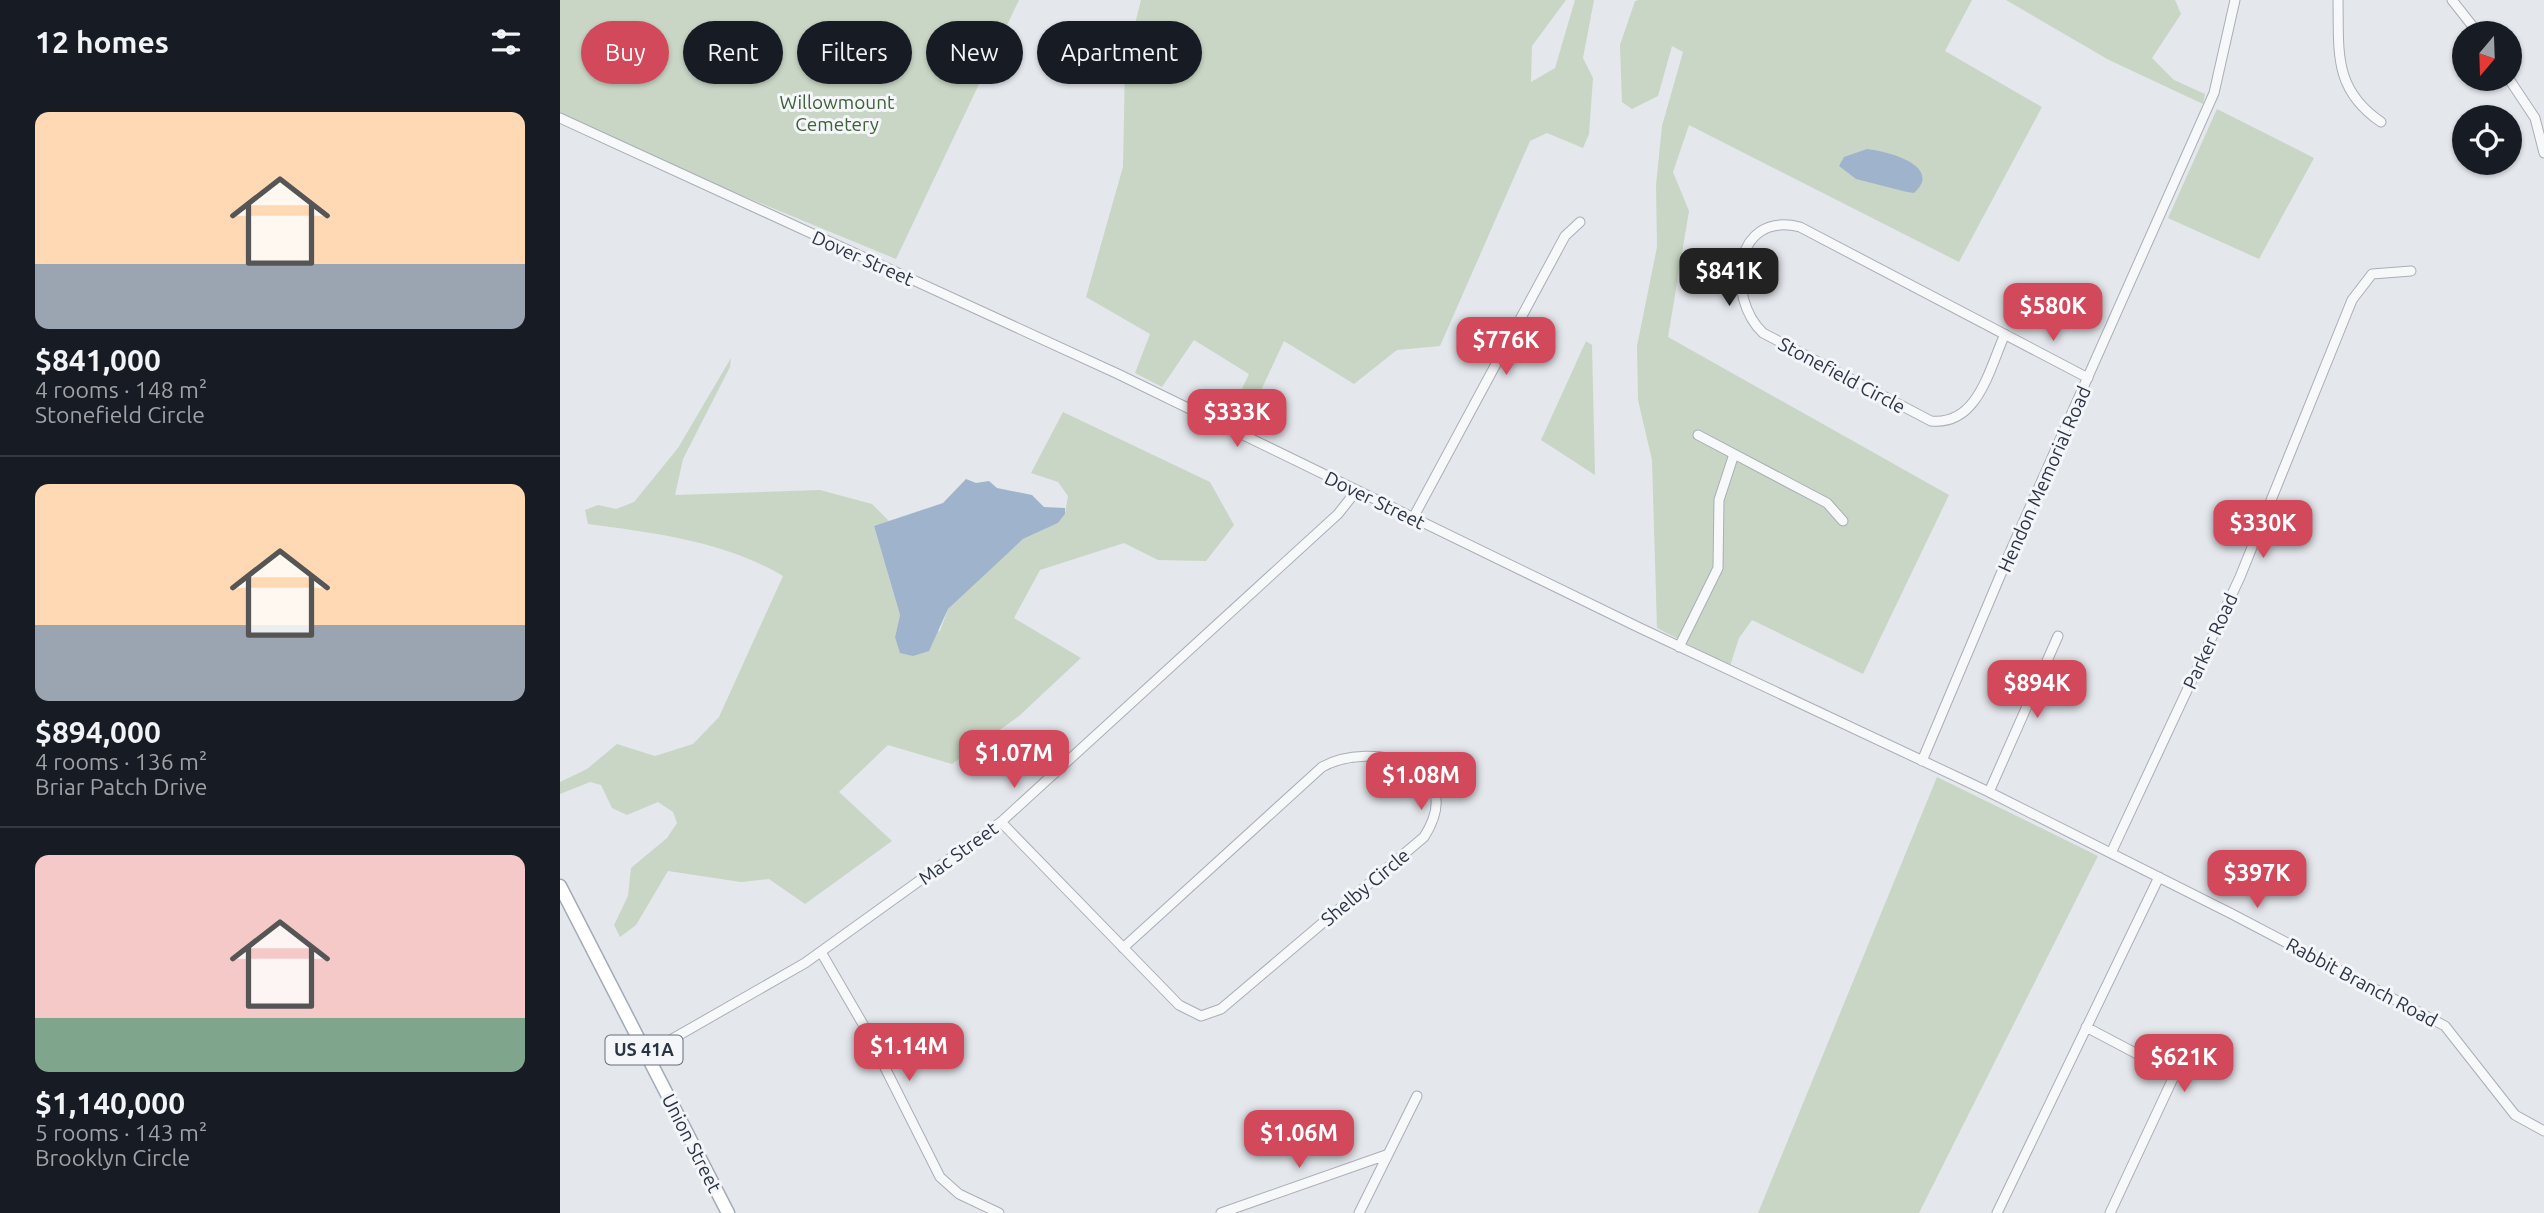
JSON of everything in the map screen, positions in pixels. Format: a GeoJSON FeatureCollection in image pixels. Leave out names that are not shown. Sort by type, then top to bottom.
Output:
{"type":"FeatureCollection","features":[{"type":"Feature","properties":{"kind":"main road","name":"Union Street"},"geometry":{"type":"LineString","coordinates":[[560,886],[728,1213]]}},
{"type":"Feature","properties":{"kind":"street","name":"Hendon Memorial Road"},"geometry":{"type":"LineString","coordinates":[[1922,761],[2214,93],[2235,0]]}},
{"type":"Feature","properties":{"kind":"street"},"geometry":{"type":"LineString","coordinates":[[2338,0],[2342,75],[2364,110],[2381,122]]}},
{"type":"Feature","properties":{"kind":"street"},"geometry":{"type":"LineString","coordinates":[[2452,0],[2468,21]]}},
{"type":"Feature","properties":{"kind":"street"},"geometry":{"type":"LineString","coordinates":[[2517,91],[2535,118],[2544,153]]}},
{"type":"Feature","properties":{"kind":"street","name":"Dover Street"},"geometry":{"type":"LineString","coordinates":[[560,118],[1118,374],[1679,647],[1922,761]]}},
{"type":"Feature","properties":{"kind":"street"},"geometry":{"type":"LineString","coordinates":[[1413,518],[1565,236],[1580,222]]}},
{"type":"Feature","properties":{"kind":"street","name":"Stonefield Circle"},"geometry":{"type":"LineString","coordinates":[[2005,334],[1974,404],[1955,420],[1931,421],[1763,333],[1749,320],[1744,308],[1741,296],[1742,257],[1761,229],[1774,225],[1800,227],[2005,334],[2088,378]]}},
{"type":"Feature","properties":{"kind":"street","name":"Parker Road"},"geometry":{"type":"LineString","coordinates":[[2111,853],[2240,577],[2352,300],[2372,274],[2411,271]]}},
{"type":"Feature","properties":{"kind":"street"},"geometry":{"type":"LineString","coordinates":[[1698,435],[1827,503],[1843,521]]}},
{"type":"Feature","properties":{"kind":"street"},"geometry":{"type":"LineString","coordinates":[[1679,647],[1718,568],[1719,500],[1734,454]]}},
{"type":"Feature","properties":{"kind":"street","name":"Mac Street"},"geometry":{"type":"LineString","coordinates":[[646,1055],[821,952],[1001,822],[1338,514],[1357,490]]}},
{"type":"Feature","properties":{"kind":"street"},"geometry":{"type":"LineString","coordinates":[[1989,792],[2058,636]]}},
{"type":"Feature","properties":{"kind":"street","name":"Shelby Circle"},"geometry":{"type":"LineString","coordinates":[[1001,822],[1123,948],[1179,1005],[1201,1016],[1221,1009],[1424,837],[1433,823],[1439,805],[1435,789],[1427,775],[1412,766],[1362,757],[1334,761],[1322,768],[1123,948]]}},
{"type":"Feature","properties":{"kind":"street","name":"Rabbit Branch Road"},"geometry":{"type":"LineString","coordinates":[[1922,761],[2159,877],[2445,1026],[2515,1115],[2544,1131]]}},
{"type":"Feature","properties":{"kind":"street"},"geometry":{"type":"LineString","coordinates":[[1997,1213],[2159,877]]}},
{"type":"Feature","properties":{"kind":"street"},"geometry":{"type":"LineString","coordinates":[[821,952],[864,1026],[940,1177],[960,1194],[999,1213]]}},
{"type":"Feature","properties":{"kind":"street"},"geometry":{"type":"LineString","coordinates":[[2087,1027],[2175,1074],[2110,1213]]}},
{"type":"Feature","properties":{"kind":"street"},"geometry":{"type":"LineString","coordinates":[[1359,1213],[1417,1096]]}},
{"type":"Feature","properties":{"kind":"street"},"geometry":{"type":"LineString","coordinates":[[1221,1213],[1386,1155]]}},
{"type":"Feature","properties":{"kind":"green space","name":"Willowmount Cemetery"},"geometry":{"type":"Polygon","coordinates":[[[560,0],[1019,0],[1009,21],[926,21],[926,84],[979,84],[896,259],[680,170],[560,113],[560,0]]]}},
{"type":"Feature","properties":{"kind":"green space"},"geometry":{"type":"Polygon","coordinates":[[[1141,0],[1566,0],[1532,46],[1531,82],[1555,68],[1575,0],[1594,0],[1583,58],[1593,78],[1589,134],[1583,148],[1547,133],[1530,141],[1440,346],[1397,350],[1354,384],[1284,341],[1244,427],[1227,420],[1249,374],[1194,340],[1162,387],[1135,373],[1150,334],[1086,297],[1123,167],[1125,84],[1202,84],[1202,21],[1136,21],[1141,0]]]}},
{"type":"Feature","properties":{"kind":"green space"},"geometry":{"type":"Polygon","coordinates":[[[1972,0],[1945,51],[2042,107],[1959,262],[1689,125],[1673,172],[1689,211],[1668,337],[1949,495],[1863,674],[1752,620],[1739,638],[1730,666],[1657,628],[1652,460],[1638,400],[1637,346],[1657,247],[1656,185],[1662,126],[1683,52],[1672,46],[1658,96],[1632,109],[1622,102],[1620,45],[1635,1],[1972,0]]]}},
{"type":"Feature","properties":{"kind":"green space"},"geometry":{"type":"Polygon","coordinates":[[[2006,0],[2175,0],[2181,14],[2152,58],[2174,80],[2205,94],[2203,104],[2109,60],[2006,0]]]}},
{"type":"Feature","properties":{"kind":"green space"},"geometry":{"type":"Polygon","coordinates":[[[2217,109],[2314,158],[2259,259],[2168,218],[2217,109]]]}},
{"type":"Feature","properties":{"kind":"green space"},"geometry":{"type":"Polygon","coordinates":[[[1586,341],[1592,345],[1595,475],[1541,440],[1586,341]]]}},
{"type":"Feature","properties":{"kind":"green space"},"geometry":{"type":"Polygon","coordinates":[[[731,358],[730,367],[683,459],[675,495],[820,490],[872,504],[890,522],[874,526],[900,615],[895,637],[940,631],[948,609],[968,589],[1023,539],[1058,523],[1065,514],[1068,496],[1058,482],[1031,473],[1063,412],[1210,482],[1234,525],[1206,561],[1158,560],[1124,543],[1040,570],[1014,618],[1081,658],[1019,716],[952,764],[888,745],[839,792],[892,841],[805,904],[769,879],[741,882],[668,871],[636,925],[620,937],[614,925],[628,896],[631,868],[667,838],[677,823],[673,812],[658,802],[627,815],[612,808],[601,785],[590,782],[560,794],[560,782],[587,769],[617,744],[655,756],[693,744],[719,717],[783,576],[737,554],[688,540],[588,524],[585,510],[598,505],[616,509],[634,502],[678,448],[731,358]]]}},
{"type":"Feature","properties":{"kind":"green space"},"geometry":{"type":"Polygon","coordinates":[[[1937,777],[2098,856],[1919,1213],[1758,1213],[1937,777]]]}},
{"type":"Feature","properties":{"kind":"water"},"geometry":{"type":"Polygon","coordinates":[[[1867,149],[1899,157],[1918,168],[1922,175],[1921,183],[1914,193],[1856,179],[1839,166],[1844,157],[1867,149]]]}},
{"type":"Feature","properties":{"kind":"water"},"geometry":{"type":"Polygon","coordinates":[[[966,479],[976,483],[989,481],[997,488],[1032,495],[1044,507],[1065,508],[1065,514],[1058,523],[1023,539],[948,609],[929,651],[913,656],[900,653],[895,637],[900,615],[874,526],[943,503],[966,479]]]}}]}
